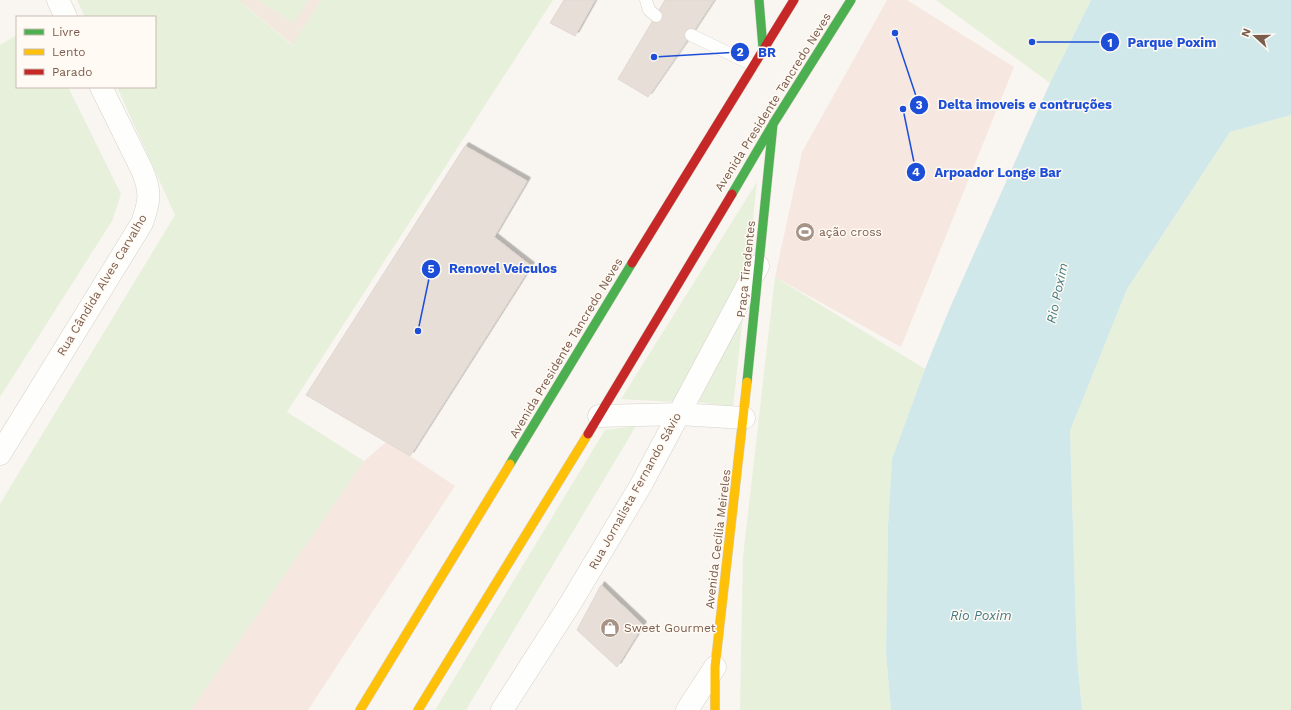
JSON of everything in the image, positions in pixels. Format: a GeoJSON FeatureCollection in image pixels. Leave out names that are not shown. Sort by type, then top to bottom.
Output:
{"type":"FeatureCollection","features":[{"type":"Feature","properties":{"kind":"main road"},"geometry":{"type":"LineString","coordinates":[[760,0],[763,48]]}},
{"type":"Feature","properties":{"kind":"main road","name":"Avenida Presidente Tancredo Neves"},"geometry":{"type":"LineString","coordinates":[[360,710],[763,48],[794,0]]}},
{"type":"Feature","properties":{"kind":"main road","name":"Avenida Presidente Tancredo Neves"},"geometry":{"type":"LineString","coordinates":[[418,710],[599,416],[773,124],[851,0]]}},
{"type":"Feature","properties":{"kind":"main road","name":"Praça Tiradentes"},"geometry":{"type":"LineString","coordinates":[[744,418],[773,124]]}},
{"type":"Feature","properties":{"kind":"main road","name":"Avenida Cecília Meireles"},"geometry":{"type":"LineString","coordinates":[[715,710],[715,666],[744,418]]}},
{"type":"Feature","properties":{"kind":"street"},"geometry":{"type":"LineString","coordinates":[[58,0],[66,16]]}},
{"type":"Feature","properties":{"kind":"street","name":"Rua Cândida Alves Carvalho"},"geometry":{"type":"LineString","coordinates":[[0,454],[142,223],[148,208],[148,184],[101,88]]}},
{"type":"Feature","properties":{"kind":"street","name":"Rua Jornalista Fernando Sávio"},"geometry":{"type":"LineString","coordinates":[[502,710],[578,591],[641,485],[758,266]]}},
{"type":"Feature","properties":{"kind":"street"},"geometry":{"type":"LineString","coordinates":[[599,416],[679,414],[744,418]]}},
{"type":"Feature","properties":{"kind":"street"},"geometry":{"type":"LineString","coordinates":[[687,710],[715,666]]}},
{"type":"Feature","properties":{"kind":"lane"},"geometry":{"type":"LineString","coordinates":[[646,0],[649,10],[656,16]]}},
{"type":"Feature","properties":{"kind":"lane"},"geometry":{"type":"LineString","coordinates":[[691,35],[753,65]]}},
{"type":"Feature","properties":{"kind":"shaded area"},"geometry":{"type":"Polygon","coordinates":[[[238,0],[322,0],[293,45],[238,0]]]}},
{"type":"Feature","properties":{"kind":"shaded area"},"geometry":{"type":"Polygon","coordinates":[[[887,0],[907,0],[1014,67],[901,347],[775,277],[802,152],[887,0]]]}},
{"type":"Feature","properties":{"kind":"shaded area"},"geometry":{"type":"Polygon","coordinates":[[[386,442],[455,486],[308,710],[191,710],[364,461],[386,442]]]}},
{"type":"Feature","properties":{"kind":"green space"},"geometry":{"type":"Polygon","coordinates":[[[77,0],[238,0],[292,45],[322,0],[553,0],[287,412],[364,461],[191,710],[0,710],[0,504],[175,215],[117,88],[156,88],[156,16],[85,16],[77,0]]]}},
{"type":"Feature","properties":{"kind":"green space"},"geometry":{"type":"Polygon","coordinates":[[[258,0],[308,0],[294,23],[258,0]]]}},
{"type":"Feature","properties":{"kind":"green space"},"geometry":{"type":"Polygon","coordinates":[[[936,0],[1091,0],[1050,83],[936,0]]]}},
{"type":"Feature","properties":{"kind":"green space"},"geometry":{"type":"Polygon","coordinates":[[[16,36],[16,88],[68,88],[121,194],[112,221],[0,397],[0,45],[16,36]]]}},
{"type":"Feature","properties":{"kind":"green space"},"geometry":{"type":"Polygon","coordinates":[[[1291,115],[1291,710],[1082,710],[1077,657],[1070,431],[1127,289],[1230,132],[1291,115]]]}},
{"type":"Feature","properties":{"kind":"green space"},"geometry":{"type":"Polygon","coordinates":[[[757,182],[749,257],[676,402],[621,399],[757,182]]]}},
{"type":"Feature","properties":{"kind":"green space"},"geometry":{"type":"Polygon","coordinates":[[[775,277],[925,369],[892,459],[888,526],[886,654],[891,710],[740,710],[743,557],[775,277]]]}},
{"type":"Feature","properties":{"kind":"green space"},"geometry":{"type":"Polygon","coordinates":[[[745,297],[733,407],[699,402],[745,297]]]}},
{"type":"Feature","properties":{"kind":"green space"},"geometry":{"type":"Polygon","coordinates":[[[636,426],[466,710],[435,710],[605,430],[636,426]]]}},
{"type":"Feature","properties":{"kind":"water","name":"Rio Poxim"},"geometry":{"type":"Polygon","coordinates":[[[1091,0],[1291,0],[1291,115],[1230,132],[1127,289],[1070,431],[1077,657],[1082,710],[891,710],[886,654],[888,526],[892,459],[925,369],[949,310],[1050,83],[1091,0]]]}},
{"type":"Feature","properties":{"kind":"building"},"geometry":{"type":"Polygon","coordinates":[[[564,0],[595,0],[575,36],[550,23],[564,0]]]}},
{"type":"Feature","properties":{"kind":"building"},"geometry":{"type":"Polygon","coordinates":[[[665,0],[714,0],[648,97],[618,79],[665,0]]]}},
{"type":"Feature","properties":{"kind":"building"},"geometry":{"type":"Polygon","coordinates":[[[465,146],[527,181],[494,237],[531,266],[410,456],[306,395],[465,146]]]}},
{"type":"Feature","properties":{"kind":"building","name":"Sweet Gourmet"},"geometry":{"type":"Polygon","coordinates":[[[601,585],[643,625],[617,667],[577,630],[601,585]]]}},
{"type":"Feature","properties":{"kind":"traffic: fast"},"geometry":{"type":"LineString","coordinates":[[759,0],[763,48]]}},
{"type":"Feature","properties":{"kind":"traffic: fast"},"geometry":{"type":"LineString","coordinates":[[732,194],[773,124],[851,0]]}},
{"type":"Feature","properties":{"kind":"traffic: fast"},"geometry":{"type":"LineString","coordinates":[[747,382],[773,124]]}},
{"type":"Feature","properties":{"kind":"traffic: fast"},"geometry":{"type":"LineString","coordinates":[[510,464],[632,263]]}},
{"type":"Feature","properties":{"kind":"traffic: slow"},"geometry":{"type":"LineString","coordinates":[[715,710],[715,667],[747,382]]}},
{"type":"Feature","properties":{"kind":"traffic: slow"},"geometry":{"type":"LineString","coordinates":[[418,710],[588,434]]}},
{"type":"Feature","properties":{"kind":"traffic: slow"},"geometry":{"type":"LineString","coordinates":[[360,710],[510,464]]}},
{"type":"Feature","properties":{"kind":"traffic: jam"},"geometry":{"type":"LineString","coordinates":[[632,263],[794,0]]}},
{"type":"Feature","properties":{"kind":"traffic: jam"},"geometry":{"type":"LineString","coordinates":[[588,434],[732,194]]}},
{"type":"Feature","properties":{"kind":"place","name":"Delta imoveis e contruções"},"geometry":{"type":"Point","coordinates":[895,33]}},
{"type":"Feature","properties":{"kind":"place","name":"Parque Poxim"},"geometry":{"type":"Point","coordinates":[1032,42]}},
{"type":"Feature","properties":{"kind":"place","name":"BR"},"geometry":{"type":"Point","coordinates":[654,57]}},
{"type":"Feature","properties":{"kind":"place","name":"Arpoador Longe Bar"},"geometry":{"type":"Point","coordinates":[903,109]}},
{"type":"Feature","properties":{"kind":"place","name":"ação cross"},"geometry":{"type":"Point","coordinates":[805,232]}},
{"type":"Feature","properties":{"kind":"place","name":"Renovel Veículos"},"geometry":{"type":"Point","coordinates":[418,331]}},
{"type":"Feature","properties":{"kind":"place","name":"Sweet Gourmet"},"geometry":{"type":"Point","coordinates":[610,628]}}]}
